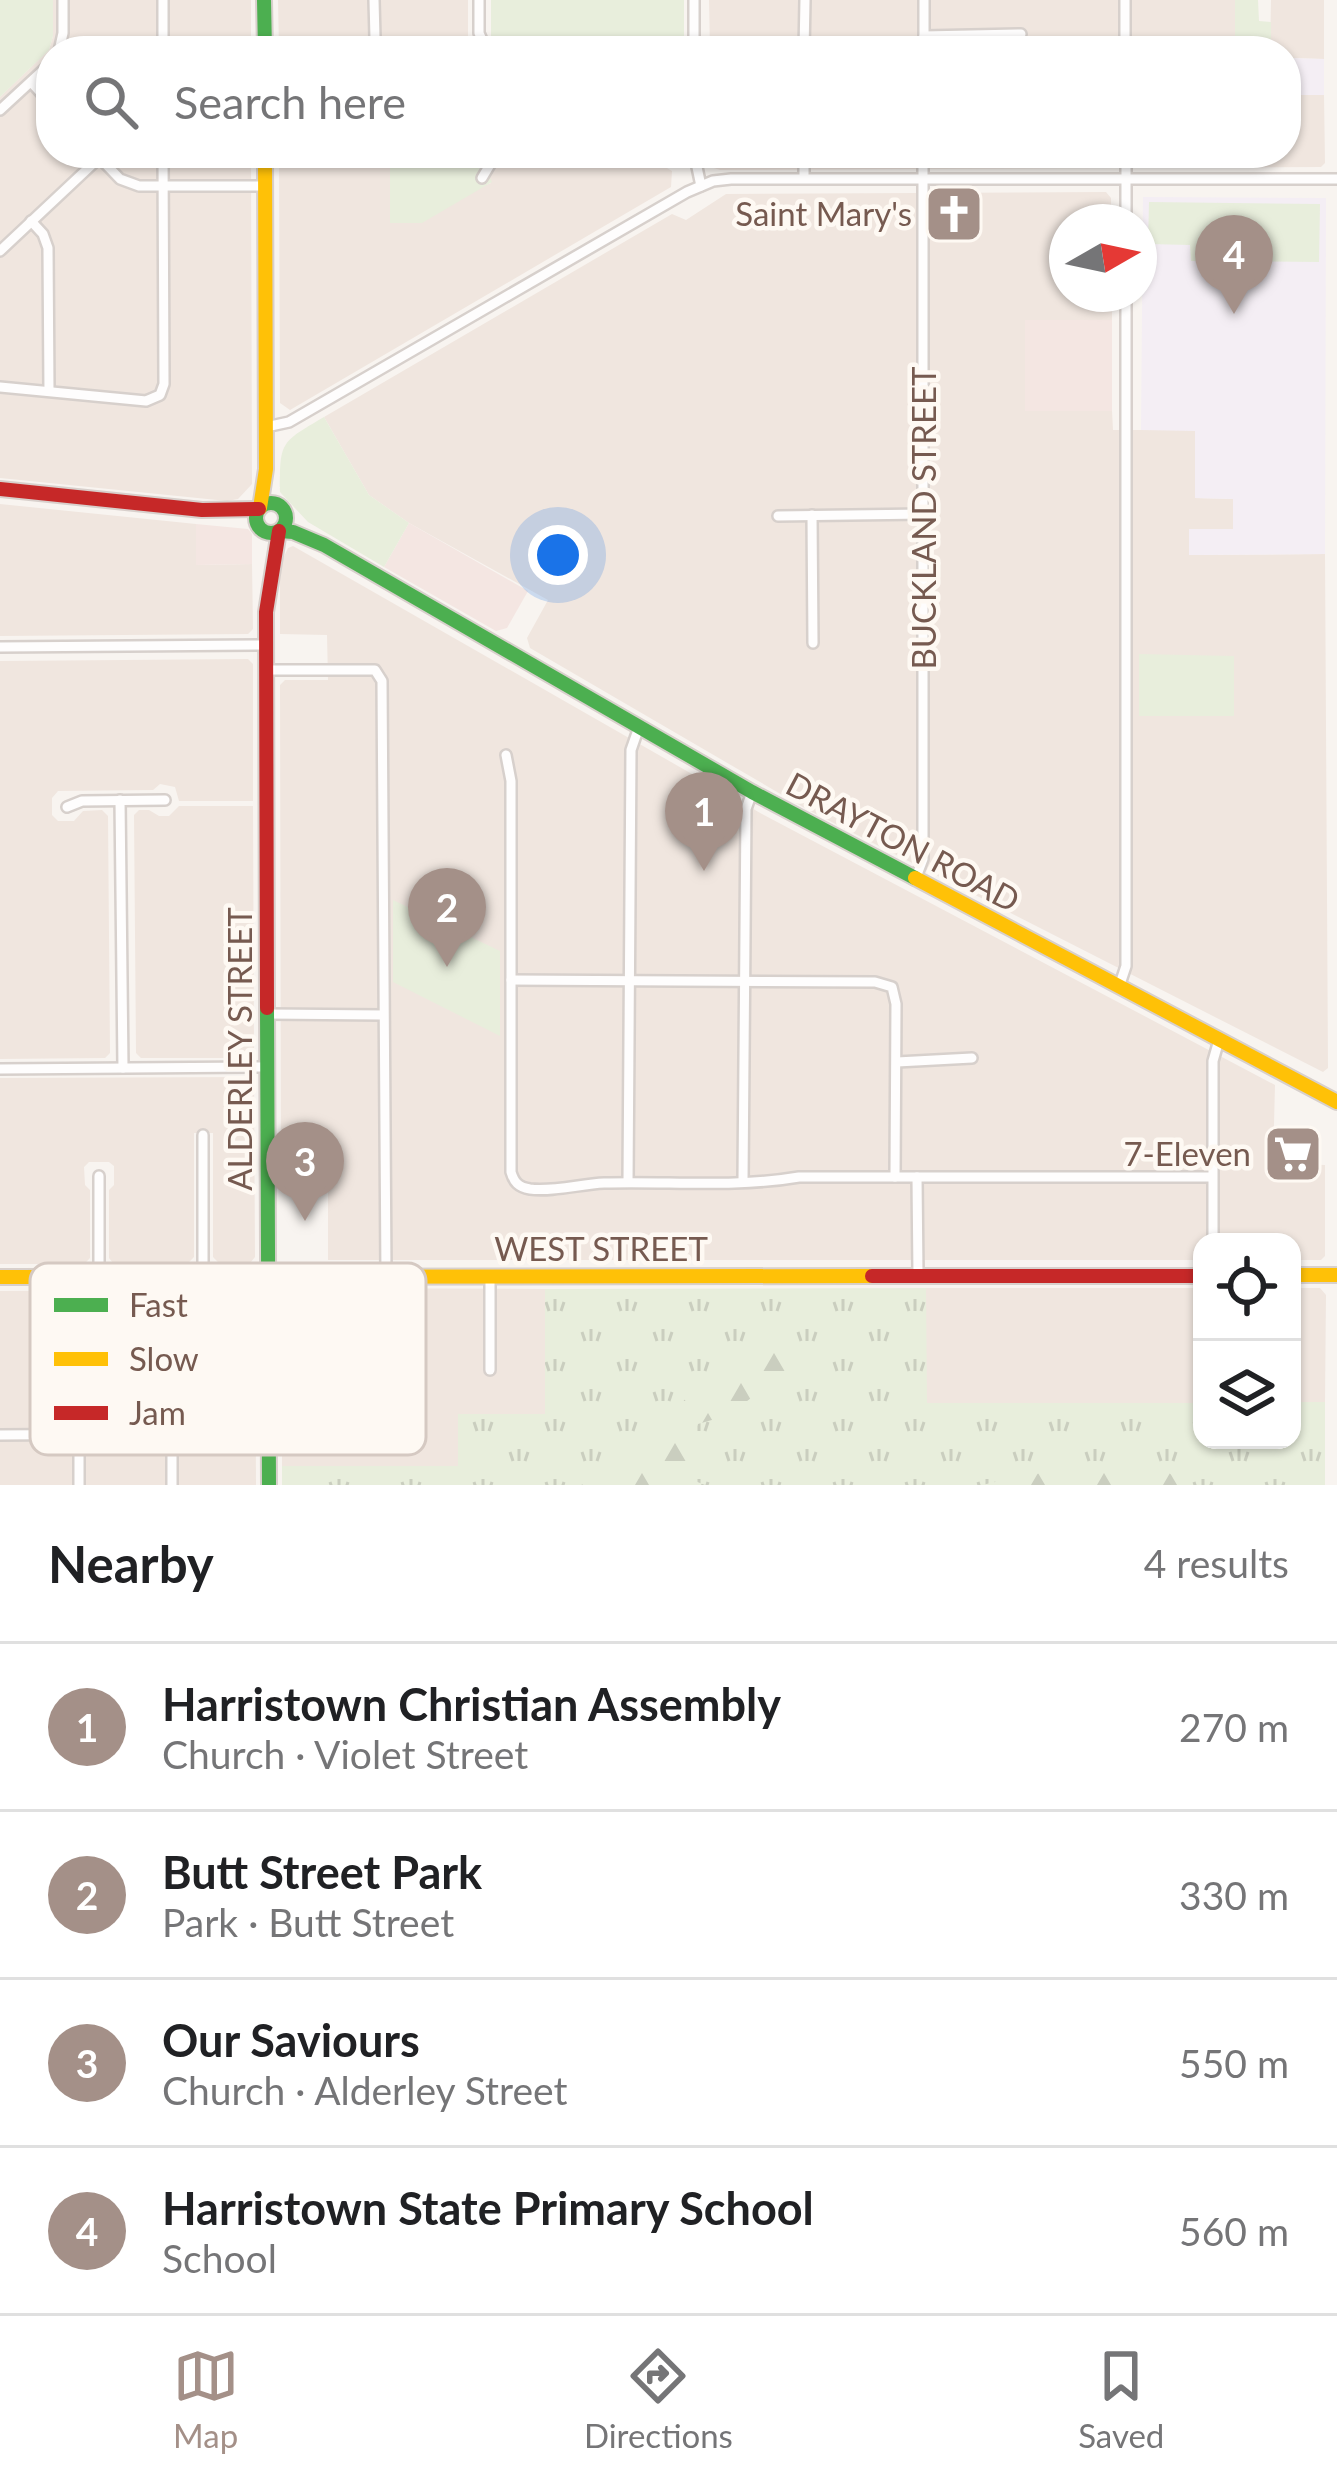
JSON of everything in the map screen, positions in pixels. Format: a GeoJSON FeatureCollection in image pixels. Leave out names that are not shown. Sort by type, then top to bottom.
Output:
{"type":"FeatureCollection","features":[{"type":"Feature","properties":{"kind":"main road"},"geometry":{"type":"LineString","coordinates":[[265,0],[265,36]]}},
{"type":"Feature","properties":{"kind":"main road","name":"ALDERLEY STREET"},"geometry":{"type":"LineString","coordinates":[[265,168],[266,542],[262,584],[266,612],[268,1263]]}},
{"type":"Feature","properties":{"kind":"main road","name":"ALDERLEY STREET"},"geometry":{"type":"LineString","coordinates":[[266,469],[282,510]]}},
{"type":"Feature","properties":{"kind":"main road","name":"DRAYTON ROAD"},"geometry":{"type":"LineString","coordinates":[[0,490],[214,511],[266,522],[324,545],[752,792],[1337,1102]]}},
{"type":"Feature","properties":{"kind":"main road"},"geometry":{"type":"LineString","coordinates":[[269,503],[282,510],[285,524],[266,522],[269,503]]}},
{"type":"Feature","properties":{"kind":"main road","name":"DRAYTON ROAD"},"geometry":{"type":"LineString","coordinates":[[282,510],[324,545]]}},
{"type":"Feature","properties":{"kind":"main road"},"geometry":{"type":"LineString","coordinates":[[1301,1275],[1337,1275]]}},
{"type":"Feature","properties":{"kind":"main road","name":"WEST STREET"},"geometry":{"type":"LineString","coordinates":[[426,1276],[1193,1276]]}},
{"type":"Feature","properties":{"kind":"main road","name":"WEST STREET"},"geometry":{"type":"LineString","coordinates":[[0,1277],[30,1277]]}},
{"type":"Feature","properties":{"kind":"main road","name":"ALDERLEY STREET"},"geometry":{"type":"LineString","coordinates":[[268,1455],[269,1485]]}},
{"type":"Feature","properties":{"kind":"street"},"geometry":{"type":"LineString","coordinates":[[62,36],[63,0]]}},
{"type":"Feature","properties":{"kind":"street"},"geometry":{"type":"LineString","coordinates":[[163,0],[163,36]]}},
{"type":"Feature","properties":{"kind":"street"},"geometry":{"type":"LineString","coordinates":[[374,0],[375,36]]}},
{"type":"Feature","properties":{"kind":"street"},"geometry":{"type":"LineString","coordinates":[[478,0],[480,36]]}},
{"type":"Feature","properties":{"kind":"street"},"geometry":{"type":"LineString","coordinates":[[694,0],[694,36]]}},
{"type":"Feature","properties":{"kind":"street"},"geometry":{"type":"LineString","coordinates":[[804,36],[805,0]]}},
{"type":"Feature","properties":{"kind":"street"},"geometry":{"type":"LineString","coordinates":[[924,0],[924,36],[1021,34]]}},
{"type":"Feature","properties":{"kind":"street"},"geometry":{"type":"LineString","coordinates":[[1125,0],[1125,36]]}},
{"type":"Feature","properties":{"kind":"street"},"geometry":{"type":"LineString","coordinates":[[0,110],[36,77]]}},
{"type":"Feature","properties":{"kind":"street"},"geometry":{"type":"LineString","coordinates":[[31,82],[36,88]]}},
{"type":"Feature","properties":{"kind":"street"},"geometry":{"type":"LineString","coordinates":[[0,251],[84,168]]}},
{"type":"Feature","properties":{"kind":"street"},"geometry":{"type":"LineString","coordinates":[[109,168],[139,186],[265,186]]}},
{"type":"Feature","properties":{"kind":"street"},"geometry":{"type":"LineString","coordinates":[[0,387],[146,401],[160,395],[164,388],[164,168]]}},
{"type":"Feature","properties":{"kind":"street"},"geometry":{"type":"LineString","coordinates":[[482,178],[488,168]]}},
{"type":"Feature","properties":{"kind":"street"},"geometry":{"type":"LineString","coordinates":[[700,168],[707,183]]}},
{"type":"Feature","properties":{"kind":"street"},"geometry":{"type":"LineString","coordinates":[[804,168],[804,178]]}},
{"type":"Feature","properties":{"kind":"street","name":"BUCKLAND STREET"},"geometry":{"type":"LineString","coordinates":[[915,880],[923,859],[923,168]]}},
{"type":"Feature","properties":{"kind":"street"},"geometry":{"type":"LineString","coordinates":[[1126,168],[1126,204]]}},
{"type":"Feature","properties":{"kind":"street"},"geometry":{"type":"LineString","coordinates":[[266,427],[289,422],[707,183],[804,178],[1337,178]]}},
{"type":"Feature","properties":{"kind":"street"},"geometry":{"type":"LineString","coordinates":[[31,221],[48,248],[49,392]]}},
{"type":"Feature","properties":{"kind":"street"},"geometry":{"type":"LineString","coordinates":[[1119,987],[1126,966],[1126,312]]}},
{"type":"Feature","properties":{"kind":"street"},"geometry":{"type":"LineString","coordinates":[[778,515],[924,514]]}},
{"type":"Feature","properties":{"kind":"street"},"geometry":{"type":"LineString","coordinates":[[812,515],[813,643]]}},
{"type":"Feature","properties":{"kind":"street"},"geometry":{"type":"LineString","coordinates":[[0,647],[266,645]]}},
{"type":"Feature","properties":{"kind":"street"},"geometry":{"type":"LineString","coordinates":[[266,670],[374,670],[382,680],[386,1263]]}},
{"type":"Feature","properties":{"kind":"street"},"geometry":{"type":"LineString","coordinates":[[628,1182],[632,750],[639,727]]}},
{"type":"Feature","properties":{"kind":"street"},"geometry":{"type":"LineString","coordinates":[[506,755],[512,781],[511,1172],[519,1185],[535,1189],[628,1182],[764,1183],[799,1177],[1212,1177]]}},
{"type":"Feature","properties":{"kind":"street"},"geometry":{"type":"LineString","coordinates":[[743,1182],[746,809],[752,792]]}},
{"type":"Feature","properties":{"kind":"street"},"geometry":{"type":"LineString","coordinates":[[120,800],[123,1068]]}},
{"type":"Feature","properties":{"kind":"street"},"geometry":{"type":"LineString","coordinates":[[67,806],[82,801],[165,800]]}},
{"type":"Feature","properties":{"kind":"street"},"geometry":{"type":"LineString","coordinates":[[511,980],[875,982],[892,987],[897,1062],[895,1177]]}},
{"type":"Feature","properties":{"kind":"street"},"geometry":{"type":"LineString","coordinates":[[267,1014],[383,1015]]}},
{"type":"Feature","properties":{"kind":"street"},"geometry":{"type":"LineString","coordinates":[[1213,1233],[1213,1061],[1219,1040]]}},
{"type":"Feature","properties":{"kind":"street"},"geometry":{"type":"LineString","coordinates":[[897,1062],[972,1058]]}},
{"type":"Feature","properties":{"kind":"street"},"geometry":{"type":"LineString","coordinates":[[0,1069],[267,1066]]}},
{"type":"Feature","properties":{"kind":"street"},"geometry":{"type":"LineString","coordinates":[[203,1136],[203,1263]]}},
{"type":"Feature","properties":{"kind":"street"},"geometry":{"type":"LineString","coordinates":[[99,1176],[99,1263]]}},
{"type":"Feature","properties":{"kind":"street"},"geometry":{"type":"LineString","coordinates":[[917,1177],[918,1275]]}},
{"type":"Feature","properties":{"kind":"street"},"geometry":{"type":"LineString","coordinates":[[490,1276],[490,1370]]}},
{"type":"Feature","properties":{"kind":"street"},"geometry":{"type":"LineString","coordinates":[[0,1435],[30,1435]]}},
{"type":"Feature","properties":{"kind":"shaded area"},"geometry":{"type":"Polygon","coordinates":[[[53,0],[251,0],[251,36],[53,36],[53,0]]]}},
{"type":"Feature","properties":{"kind":"shaded area"},"geometry":{"type":"Polygon","coordinates":[[[278,0],[468,0],[468,36],[279,36],[278,0]]]}},
{"type":"Feature","properties":{"kind":"shaded area"},"geometry":{"type":"Polygon","coordinates":[[[709,0],[1235,0],[1235,36],[710,36],[709,0]]]}},
{"type":"Feature","properties":{"kind":"shaded area"},"geometry":{"type":"Polygon","coordinates":[[[1271,0],[1324,0],[1324,59],[1301,58],[1301,36],[1270,36],[1271,0]]]}},
{"type":"Feature","properties":{"kind":"shaded area"},"geometry":{"type":"Polygon","coordinates":[[[1301,58],[1324,59],[1324,95],[1301,95],[1301,58]]]}},
{"type":"Feature","properties":{"kind":"shaded area"},"geometry":{"type":"Polygon","coordinates":[[[36,62],[36,168],[251,168],[252,484],[238,499],[0,478],[0,97],[36,62]]]}},
{"type":"Feature","properties":{"kind":"shaded area"},"geometry":{"type":"Polygon","coordinates":[[[1301,95],[1324,95],[1325,163],[1301,167],[1301,95]]]}},
{"type":"Feature","properties":{"kind":"shaded area"},"geometry":{"type":"Polygon","coordinates":[[[279,168],[390,168],[391,223],[491,183],[485,168],[672,171],[671,187],[290,410],[280,403],[279,168]]]}},
{"type":"Feature","properties":{"kind":"shaded area"},"geometry":{"type":"Polygon","coordinates":[[[714,168],[1121,168],[720,170],[714,168]]]}},
{"type":"Feature","properties":{"kind":"shaded area"},"geometry":{"type":"Polygon","coordinates":[[[1106,192],[1111,198],[1111,204],[1049,204],[1049,312],[1112,312],[1112,320],[1025,320],[1026,411],[1112,411],[1113,430],[1195,430],[1195,498],[1233,499],[1233,529],[1190,529],[1190,555],[1325,554],[1328,1068],[1323,1072],[808,810],[530,648],[527,638],[548,600],[409,523],[369,495],[324,417],[672,214],[686,220],[726,194],[1106,192]]]}},
{"type":"Feature","properties":{"kind":"shaded area"},"geometry":{"type":"Polygon","coordinates":[[[1143,197],[1326,198],[1325,554],[1189,555],[1189,529],[1233,529],[1233,499],[1195,498],[1195,431],[1141,430],[1142,312],[1157,312],[1157,204],[1143,204],[1143,197]]]}},
{"type":"Feature","properties":{"kind":"shaded area"},"geometry":{"type":"Polygon","coordinates":[[[1025,320],[1112,320],[1112,411],[1025,411],[1025,320]]]}},
{"type":"Feature","properties":{"kind":"shaded area"},"geometry":{"type":"Polygon","coordinates":[[[0,504],[196,524],[196,565],[252,564],[253,629],[248,634],[0,636],[0,504]]]}},
{"type":"Feature","properties":{"kind":"shaded area"},"geometry":{"type":"Polygon","coordinates":[[[409,523],[528,591],[507,628],[496,631],[384,567],[409,523]]]}},
{"type":"Feature","properties":{"kind":"shaded area"},"geometry":{"type":"Polygon","coordinates":[[[196,524],[248,529],[252,564],[196,565],[196,524]]]}},
{"type":"Feature","properties":{"kind":"shaded area"},"geometry":{"type":"Polygon","coordinates":[[[293,546],[762,814],[1275,1085],[1273,1163],[1325,1165],[1325,1256],[1301,1260],[1301,1233],[1193,1233],[1193,1260],[328,1260],[328,1184],[281,1183],[280,685],[285,680],[328,680],[327,635],[280,634],[280,565],[293,546]]]}},
{"type":"Feature","properties":{"kind":"shaded area"},"geometry":{"type":"Polygon","coordinates":[[[248,659],[253,664],[253,801],[179,801],[175,787],[160,784],[153,790],[58,791],[52,798],[52,815],[58,821],[74,821],[83,811],[102,810],[108,816],[110,1053],[105,1058],[0,1059],[0,661],[248,659]]]}},
{"type":"Feature","properties":{"kind":"shaded area"},"geometry":{"type":"Polygon","coordinates":[[[179,806],[253,806],[254,1052],[249,1058],[141,1058],[136,1053],[134,815],[149,810],[169,816],[179,806]]]}},
{"type":"Feature","properties":{"kind":"shaded area"},"geometry":{"type":"Polygon","coordinates":[[[249,1077],[254,1082],[255,1257],[250,1263],[219,1263],[213,1257],[213,1133],[194,1133],[194,1257],[188,1263],[113,1263],[109,1258],[109,1190],[114,1185],[114,1166],[89,1162],[84,1167],[90,1190],[90,1258],[85,1263],[0,1264],[0,1078],[249,1077]]]}},
{"type":"Feature","properties":{"kind":"shaded area"},"geometry":{"type":"Polygon","coordinates":[[[926,1288],[1193,1288],[1193,1403],[926,1403],[926,1288]]]}},
{"type":"Feature","properties":{"kind":"shaded area"},"geometry":{"type":"Polygon","coordinates":[[[1301,1288],[1320,1288],[1326,1295],[1325,1402],[1301,1402],[1301,1288]]]}},
{"type":"Feature","properties":{"kind":"shaded area"},"geometry":{"type":"Polygon","coordinates":[[[426,1289],[545,1289],[545,1414],[459,1466],[282,1466],[282,1455],[426,1455],[426,1289]]]}},
{"type":"Feature","properties":{"kind":"shaded area"},"geometry":{"type":"Polygon","coordinates":[[[0,1291],[30,1291],[30,1455],[256,1455],[256,1485],[0,1485],[0,1291]]]}},
{"type":"Feature","properties":{"kind":"green space"},"geometry":{"type":"Polygon","coordinates":[[[0,0],[53,0],[53,36],[36,36],[36,62],[0,97],[0,0]]]}},
{"type":"Feature","properties":{"kind":"green space"},"geometry":{"type":"Polygon","coordinates":[[[491,0],[684,0],[684,36],[491,36],[491,0]]]}},
{"type":"Feature","properties":{"kind":"green space"},"geometry":{"type":"Polygon","coordinates":[[[1235,0],[1258,0],[1259,21],[1271,22],[1271,36],[1235,36],[1235,0]]]}},
{"type":"Feature","properties":{"kind":"green space"},"geometry":{"type":"Polygon","coordinates":[[[390,168],[485,168],[492,182],[422,223],[390,223],[390,168]]]}},
{"type":"Feature","properties":{"kind":"green space"},"geometry":{"type":"Polygon","coordinates":[[[1149,202],[1320,204],[1319,262],[1191,261],[1190,245],[1157,244],[1157,204],[1149,202]]]}},
{"type":"Feature","properties":{"kind":"green space"},"geometry":{"type":"Polygon","coordinates":[[[324,417],[369,495],[409,523],[384,567],[308,522],[280,492],[286,445],[324,417]]]}},
{"type":"Feature","properties":{"kind":"green space"},"geometry":{"type":"Polygon","coordinates":[[[1139,654],[1234,656],[1234,716],[1139,716],[1139,654]]]}},
{"type":"Feature","properties":{"kind":"green space"},"geometry":{"type":"Polygon","coordinates":[[[393,900],[500,951],[500,1036],[393,982],[393,900]]]}},
{"type":"Feature","properties":{"kind":"green space"},"geometry":{"type":"Polygon","coordinates":[[[926,1288],[927,1403],[1193,1403],[1193,1449],[1301,1449],[1301,1402],[1325,1402],[1325,1485],[282,1485],[282,1466],[458,1466],[458,1414],[545,1414],[545,1289],[926,1288]]]}},
{"type":"Feature","properties":{"kind":"green space"},"geometry":{"type":"Polygon","coordinates":[[[771,1347],[791,1367],[729,1415],[698,1424],[685,1454],[695,1481],[705,1485],[581,1485],[624,1468],[696,1387],[771,1347]]]}},
{"type":"Feature","properties":{"kind":"green space"},"geometry":{"type":"Polygon","coordinates":[[[1120,1462],[1162,1468],[1186,1485],[982,1485],[1021,1476],[1120,1462]]]}},
{"type":"Feature","properties":{"kind":"traffic: fast"},"geometry":{"type":"LineString","coordinates":[[264,0],[265,36]]}},
{"type":"Feature","properties":{"kind":"traffic: fast"},"geometry":{"type":"LineString","coordinates":[[271,503],[282,507],[286,518],[282,529],[271,533],[260,529],[256,518],[260,507],[271,503]]}},
{"type":"Feature","properties":{"kind":"traffic: fast"},"geometry":{"type":"LineString","coordinates":[[280,531],[324,545],[752,792],[915,878]]}},
{"type":"Feature","properties":{"kind":"traffic: fast"},"geometry":{"type":"LineString","coordinates":[[267,1008],[268,1263]]}},
{"type":"Feature","properties":{"kind":"traffic: fast"},"geometry":{"type":"LineString","coordinates":[[269,1455],[269,1485]]}},
{"type":"Feature","properties":{"kind":"traffic: slow"},"geometry":{"type":"LineString","coordinates":[[260,508],[266,469],[265,168]]}},
{"type":"Feature","properties":{"kind":"traffic: slow"},"geometry":{"type":"LineString","coordinates":[[915,878],[1337,1102]]}},
{"type":"Feature","properties":{"kind":"traffic: slow"},"geometry":{"type":"LineString","coordinates":[[1301,1275],[1337,1275]]}},
{"type":"Feature","properties":{"kind":"traffic: slow"},"geometry":{"type":"LineString","coordinates":[[426,1277],[872,1276]]}},
{"type":"Feature","properties":{"kind":"traffic: slow"},"geometry":{"type":"LineString","coordinates":[[0,1277],[30,1277]]}},
{"type":"Feature","properties":{"kind":"traffic: jam"},"geometry":{"type":"LineString","coordinates":[[0,489],[202,510],[259,509]]}},
{"type":"Feature","properties":{"kind":"traffic: jam"},"geometry":{"type":"LineString","coordinates":[[267,1008],[266,612],[279,531]]}},
{"type":"Feature","properties":{"kind":"traffic: jam"},"geometry":{"type":"LineString","coordinates":[[872,1276],[1193,1276]]}},
{"type":"Feature","properties":{"kind":"place","name":"Saint Mary's"},"geometry":{"type":"Point","coordinates":[954,214]}},
{"type":"Feature","properties":{"kind":"place","name":"Harristown State Primary School"},"geometry":{"type":"Point","coordinates":[1234,314]}},
{"type":"Feature","properties":{"kind":"place","name":"Harristown Christian Assembly"},"geometry":{"type":"Point","coordinates":[704,871]}},
{"type":"Feature","properties":{"kind":"place","name":"Butt Street Park"},"geometry":{"type":"Point","coordinates":[447,967]}},
{"type":"Feature","properties":{"kind":"place","name":"7-Eleven"},"geometry":{"type":"Point","coordinates":[1293,1154]}},
{"type":"Feature","properties":{"kind":"place","name":"Our Saviours"},"geometry":{"type":"Point","coordinates":[305,1221]}}]}
